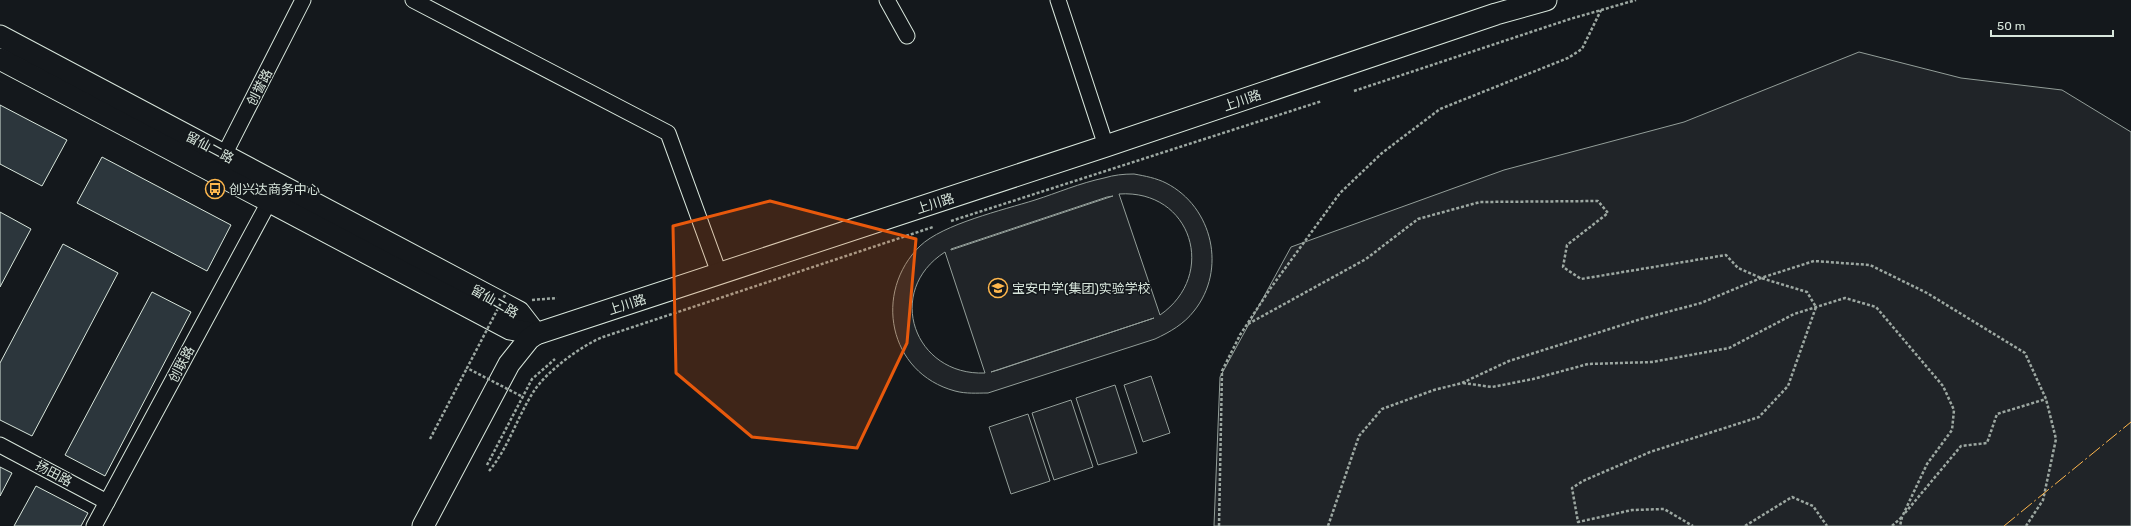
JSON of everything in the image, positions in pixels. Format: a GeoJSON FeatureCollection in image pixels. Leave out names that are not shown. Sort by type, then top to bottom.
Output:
{"type":"FeatureCollection","features":[{"type":"Feature","properties":{"kind":"main road","name":"上川路"},"geometry":{"type":"LineString","coordinates":[[423,526],[509,364],[529,339],[536,334],[1106,146],[1496,14],[1546,0]]}},
{"type":"Feature","properties":{"kind":"main road","name":"留仙二路"},"geometry":{"type":"LineString","coordinates":[[0,36],[220,164],[269,202],[510,329],[536,334]]}},
{"type":"Feature","properties":{"kind":"main road","name":"留仙二路"},"geometry":{"type":"LineString","coordinates":[[0,59],[220,164],[519,312],[536,334]]}},
{"type":"Feature","properties":{"kind":"street","name":"创誉路"},"geometry":{"type":"LineString","coordinates":[[220,164],[303,0]]}},
{"type":"Feature","properties":{"kind":"street"},"geometry":{"type":"LineString","coordinates":[[414,0],[668,133],[719,273]]}},
{"type":"Feature","properties":{"kind":"street"},"geometry":{"type":"LineString","coordinates":[[888,0],[907,36]]}},
{"type":"Feature","properties":{"kind":"street"},"geometry":{"type":"LineString","coordinates":[[1058,0],[1106,146]]}},
{"type":"Feature","properties":{"kind":"street","name":"创联路"},"geometry":{"type":"LineString","coordinates":[[94,526],[269,202]]}},
{"type":"Feature","properties":{"kind":"street","name":"扬田路"},"geometry":{"type":"LineString","coordinates":[[0,445],[107,502]]}},
{"type":"Feature","properties":{"kind":"path"},"geometry":{"type":"LineString","coordinates":[[1354,90],[1636,0]]}},
{"type":"Feature","properties":{"kind":"path"},"geometry":{"type":"LineString","coordinates":[[1219,526],[1222,371],[1248,324],[1270,289],[1340,193],[1382,153],[1440,109],[1568,58],[1582,49],[1601,10]]}},
{"type":"Feature","properties":{"kind":"path"},"geometry":{"type":"LineString","coordinates":[[951,221],[1322,101]]}},
{"type":"Feature","properties":{"kind":"path"},"geometry":{"type":"LineString","coordinates":[[1248,324],[1366,259],[1418,219],[1480,202],[1598,201],[1608,213],[1567,246],[1563,267],[1581,279],[1726,255],[1738,268],[1761,278],[1807,292],[1816,307]]}},
{"type":"Feature","properties":{"kind":"path"},"geometry":{"type":"LineString","coordinates":[[489,472],[501,457],[530,397],[540,382],[588,344],[603,337],[933,227]]}},
{"type":"Feature","properties":{"kind":"path"},"geometry":{"type":"LineString","coordinates":[[1328,526],[1359,436],[1382,409],[1434,390],[1462,383],[1509,361],[1640,319],[1702,303],[1761,278],[1814,261],[1870,265],[1926,293],[2025,353],[2046,399],[2056,439],[2043,500],[2026,526]]}},
{"type":"Feature","properties":{"kind":"path"},"geometry":{"type":"LineString","coordinates":[[430,439],[505,295]]}},
{"type":"Feature","properties":{"kind":"path"},"geometry":{"type":"LineString","coordinates":[[1462,383],[1492,387],[1533,379],[1588,364],[1652,362],[1729,348],[1794,314],[1845,298],[1876,307],[1943,386],[1954,410],[1952,430],[1927,464],[1902,517],[1900,526]]}},
{"type":"Feature","properties":{"kind":"path"},"geometry":{"type":"LineString","coordinates":[[1693,526],[1664,510],[1632,510],[1578,522],[1572,488],[1583,481],[1650,452],[1759,417],[1788,386],[1816,307]]}},
{"type":"Feature","properties":{"kind":"path"},"geometry":{"type":"LineString","coordinates":[[487,464],[532,379],[555,359]]}},
{"type":"Feature","properties":{"kind":"path"},"geometry":{"type":"LineString","coordinates":[[467,368],[523,397]]}},
{"type":"Feature","properties":{"kind":"path"},"geometry":{"type":"LineString","coordinates":[[1892,526],[1902,517],[1961,446],[1987,443],[1997,414],[2046,399]]}},
{"type":"Feature","properties":{"kind":"path"},"geometry":{"type":"LineString","coordinates":[[1745,526],[1792,497],[1813,506],[1827,526]]}},
{"type":"Feature","properties":{"kind":"highlighted area"},"geometry":{"type":"Polygon","coordinates":[[[770,201],[916,239],[907,343],[857,448],[752,437],[676,373],[673,226],[770,201]]]}},
{"type":"Feature","properties":{"kind":"shaded area"},"geometry":{"type":"Polygon","coordinates":[[[1859,52],[1961,78],[2062,90],[2131,132],[2131,526],[1214,526],[1220,377],[1291,247],[1504,170],[1684,122],[1859,52]]]}},
{"type":"Feature","properties":{"kind":"shaded area"},"geometry":{"type":"Polygon","coordinates":[[[1134,174],[1150,177],[1166,183],[1182,194],[1195,207],[1204,223],[1210,241],[1212,259],[1210,277],[1204,295],[1194,311],[1186,320],[1155,339],[988,393],[967,393],[955,391],[932,381],[915,367],[902,349],[895,329],[893,307],[896,286],[905,265],[920,246],[930,238],[943,231],[974,218],[1111,176],[1134,174]],[[1119,194],[1160,315],[1178,298],[1188,279],[1192,258],[1189,238],[1179,220],[1164,205],[1144,196],[1119,194]],[[1113,196],[951,249],[951,250],[1113,196]],[[945,252],[926,269],[916,288],[912,308],[916,328],[925,346],[940,361],[960,370],[985,373],[945,252]],[[1154,318],[991,372],[998,370],[1154,318]]]}},
{"type":"Feature","properties":{"kind":"shaded area"},"geometry":{"type":"Polygon","coordinates":[[[1151,376],[1170,433],[1143,442],[1124,385],[1151,376]]]}},
{"type":"Feature","properties":{"kind":"shaded area"},"geometry":{"type":"Polygon","coordinates":[[[1115,385],[1137,453],[1098,465],[1076,398],[1115,385]]]}},
{"type":"Feature","properties":{"kind":"shaded area"},"geometry":{"type":"Polygon","coordinates":[[[1071,400],[1093,467],[1054,480],[1032,413],[1071,400]]]}},
{"type":"Feature","properties":{"kind":"shaded area"},"geometry":{"type":"Polygon","coordinates":[[[1028,414],[1050,481],[1011,494],[989,427],[1028,414]]]}},
{"type":"Feature","properties":{"kind":"building"},"geometry":{"type":"Polygon","coordinates":[[[0,105],[67,140],[42,186],[0,164],[0,105]]]}},
{"type":"Feature","properties":{"kind":"building"},"geometry":{"type":"Polygon","coordinates":[[[102,157],[231,225],[207,271],[77,203],[102,157]]]}},
{"type":"Feature","properties":{"kind":"building"},"geometry":{"type":"Polygon","coordinates":[[[0,212],[31,229],[0,287],[0,212]]]}},
{"type":"Feature","properties":{"kind":"building"},"geometry":{"type":"Polygon","coordinates":[[[63,244],[118,273],[32,436],[0,420],[0,363],[63,244]]]}},
{"type":"Feature","properties":{"kind":"building"},"geometry":{"type":"Polygon","coordinates":[[[152,292],[191,312],[105,476],[65,455],[152,292]]]}},
{"type":"Feature","properties":{"kind":"building"},"geometry":{"type":"Polygon","coordinates":[[[0,467],[12,473],[0,496],[0,467]]]}},
{"type":"Feature","properties":{"kind":"building"},"geometry":{"type":"Polygon","coordinates":[[[36,486],[88,513],[81,526],[14,526],[36,486]]]}},
{"type":"Feature","properties":{"kind":"power"},"geometry":{"type":"LineString","coordinates":[[2004,526],[2131,422]]}},
{"type":"Feature","properties":{"kind":"place","name":"创兴达商务中心"},"geometry":{"type":"Point","coordinates":[215,189]}},
{"type":"Feature","properties":{"kind":"place","name":"宝安中学(集团)实验学校"},"geometry":{"type":"Point","coordinates":[998,288]}}]}
